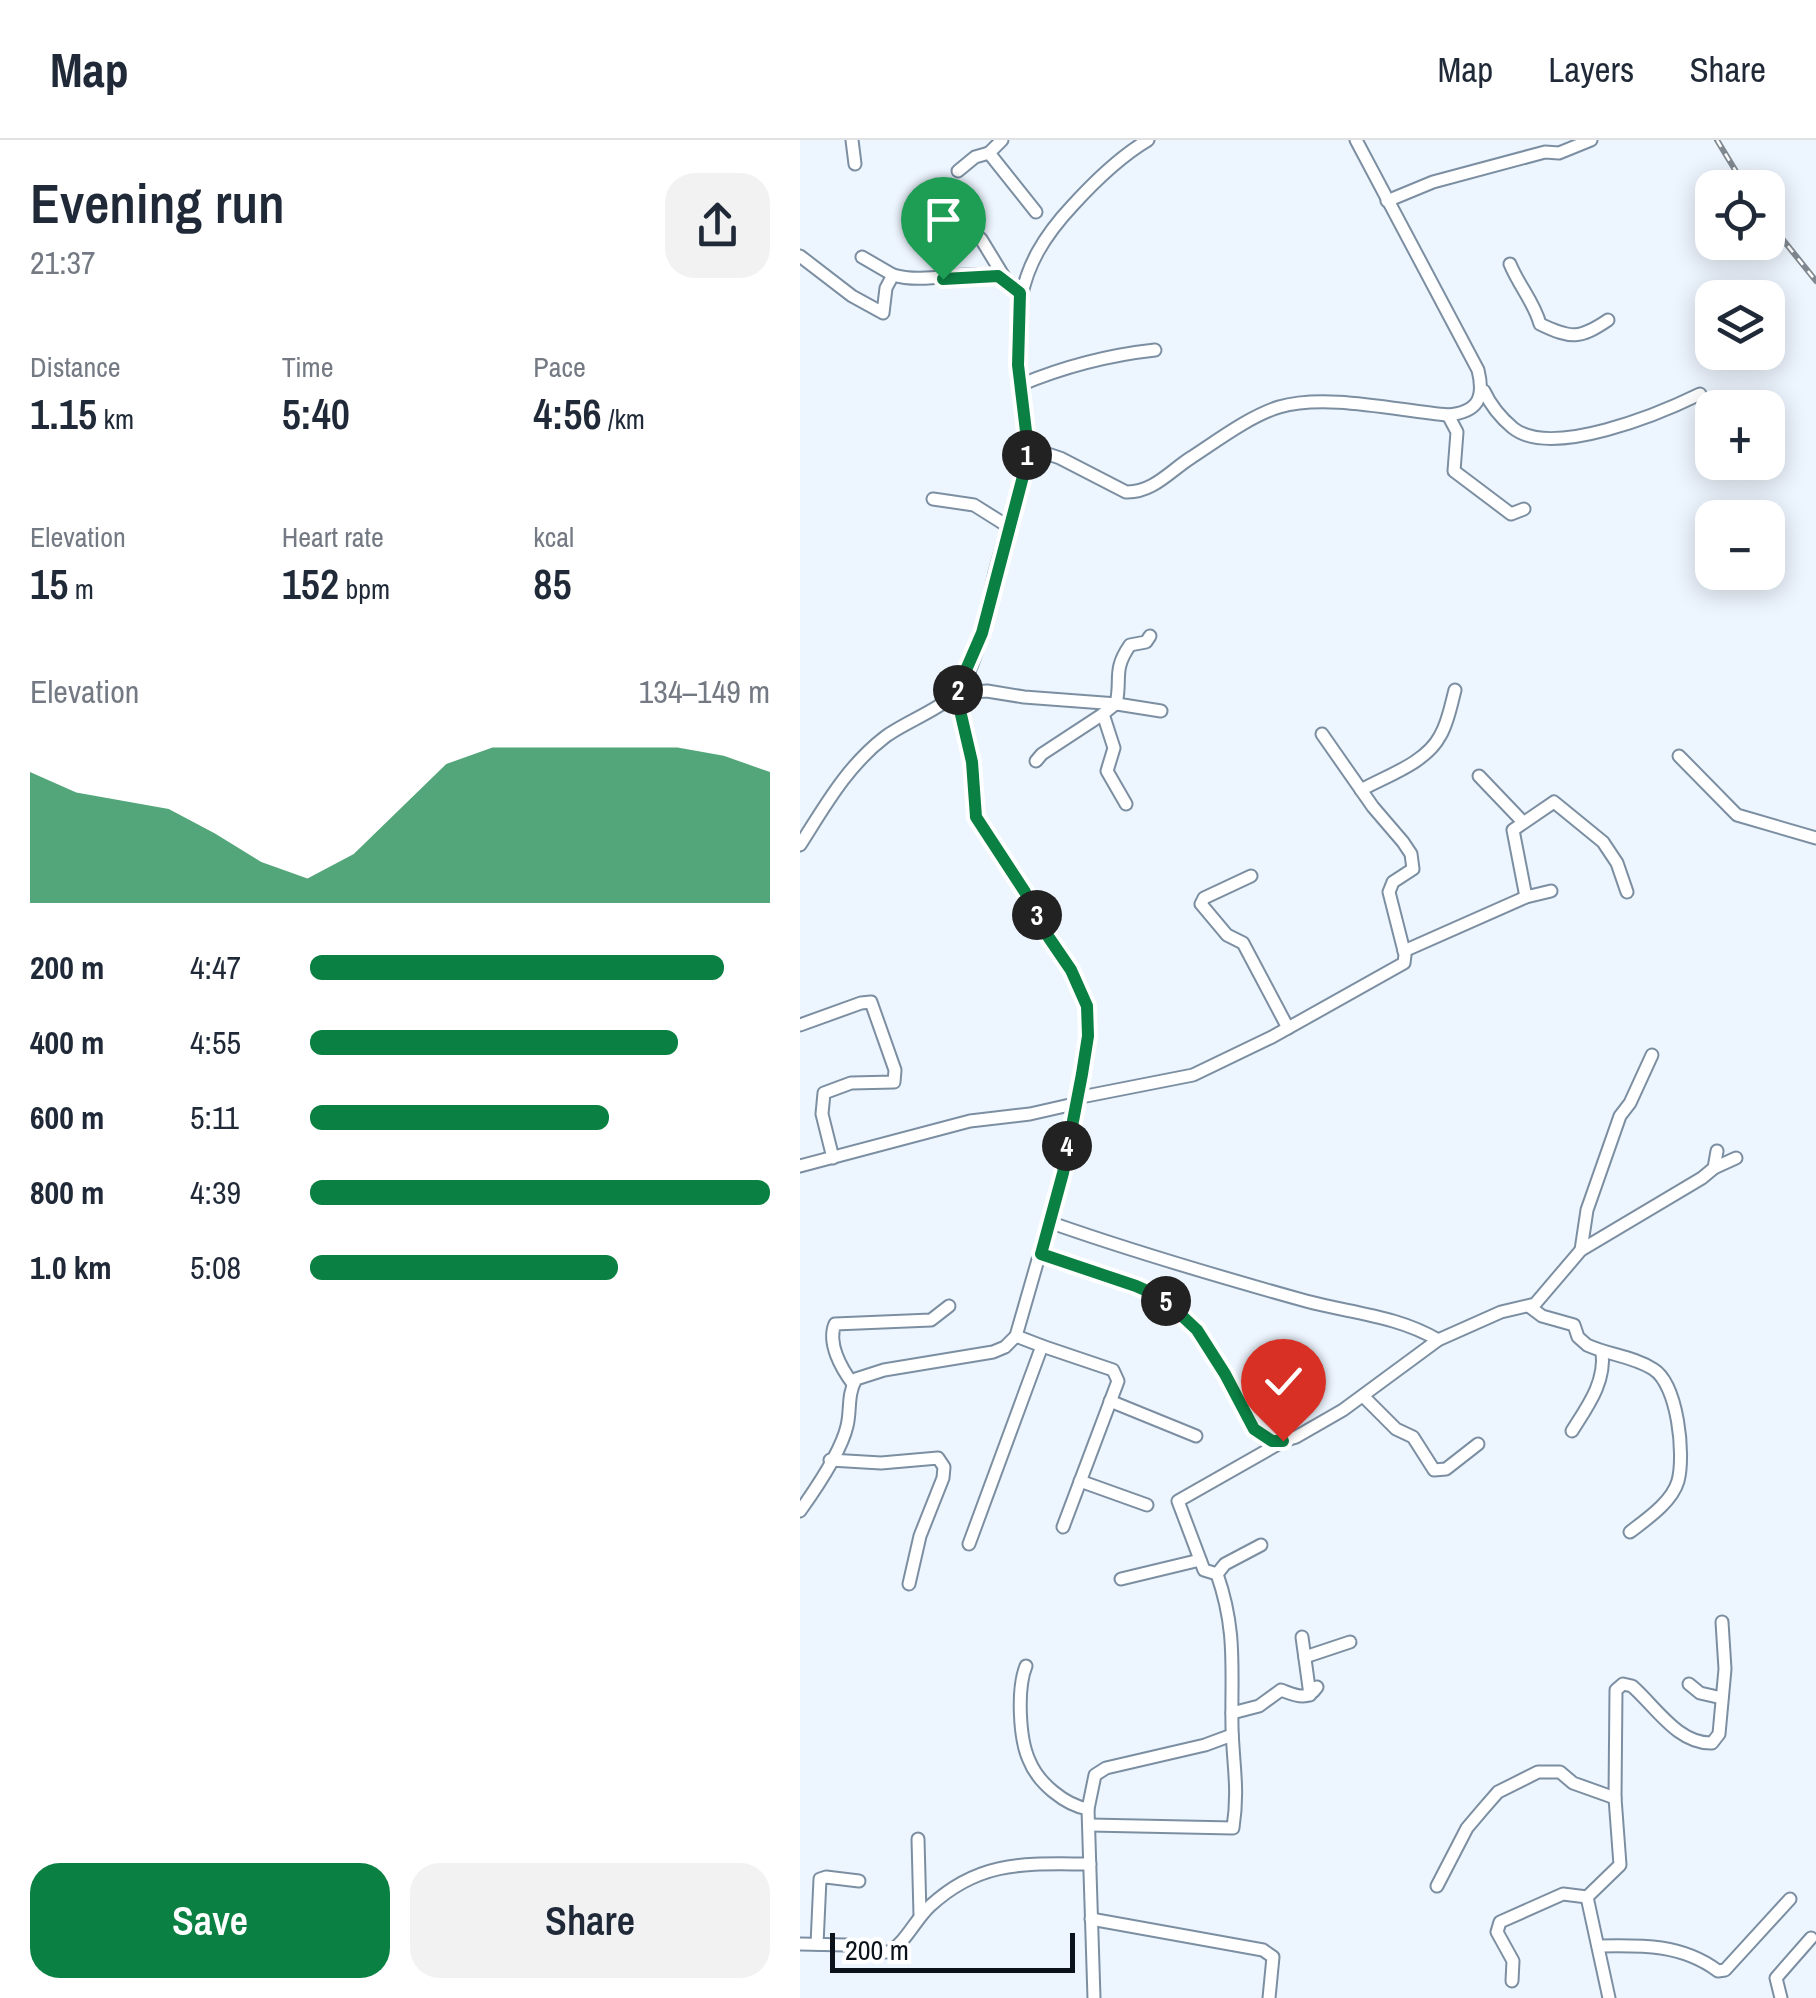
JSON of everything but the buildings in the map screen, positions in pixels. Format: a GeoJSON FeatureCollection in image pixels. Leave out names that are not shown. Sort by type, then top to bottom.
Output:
{"type":"FeatureCollection","features":[{"type":"Feature","properties":{"kind":"street"},"geometry":{"type":"LineString","coordinates":[[852,140],[855,164]]}},
{"type":"Feature","properties":{"kind":"street"},"geometry":{"type":"LineString","coordinates":[[958,171],[1002,140]]}},
{"type":"Feature","properties":{"kind":"street"},"geometry":{"type":"LineString","coordinates":[[800,1512],[847,1426],[853,1384],[860,1376],[993,1352],[1016,1336],[1063,1173],[1088,1036],[1087,1006],[1071,970],[976,817],[972,762],[956,693],[982,633],[1023,480],[1028,448],[1020,385],[1020,293],[1026,271],[1049,231],[1098,180],[1148,140]]}},
{"type":"Feature","properties":{"kind":"street"},"geometry":{"type":"LineString","coordinates":[[1356,140],[1460,333],[1490,404],[1513,428],[1526,434],[1595,434],[1657,414],[1695,396]]}},
{"type":"Feature","properties":{"kind":"street"},"geometry":{"type":"LineString","coordinates":[[1386,201],[1432,182],[1545,152],[1559,153],[1591,140]]}},
{"type":"Feature","properties":{"kind":"street"},"geometry":{"type":"LineString","coordinates":[[989,152],[1036,212]]}},
{"type":"Feature","properties":{"kind":"street"},"geometry":{"type":"LineString","coordinates":[[968,228],[1020,293]]}},
{"type":"Feature","properties":{"kind":"street"},"geometry":{"type":"LineString","coordinates":[[800,256],[852,296],[883,313],[886,288],[893,275]]}},
{"type":"Feature","properties":{"kind":"street"},"geometry":{"type":"LineString","coordinates":[[862,257],[893,275],[922,280],[990,275],[1006,280]]}},
{"type":"Feature","properties":{"kind":"street"},"geometry":{"type":"LineString","coordinates":[[1510,264],[1517,282],[1535,306],[1540,324],[1572,337],[1590,332],[1608,320]]}},
{"type":"Feature","properties":{"kind":"street"},"geometry":{"type":"LineString","coordinates":[[1020,385],[1129,352],[1156,350]]}},
{"type":"Feature","properties":{"kind":"street"},"geometry":{"type":"LineString","coordinates":[[1028,448],[1060,458],[1133,492],[1153,486],[1191,458],[1278,408],[1352,404],[1461,414],[1481,401],[1482,387]]}},
{"type":"Feature","properties":{"kind":"street"},"geometry":{"type":"LineString","coordinates":[[1448,415],[1458,432],[1454,470],[1511,514],[1524,509]]}},
{"type":"Feature","properties":{"kind":"street"},"geometry":{"type":"LineString","coordinates":[[933,500],[974,505],[1009,528]]}},
{"type":"Feature","properties":{"kind":"street"},"geometry":{"type":"LineString","coordinates":[[1116,704],[1116,679],[1124,654],[1130,645],[1146,642],[1150,636]]}},
{"type":"Feature","properties":{"kind":"street"},"geometry":{"type":"LineString","coordinates":[[1360,790],[1409,764],[1433,746],[1443,731],[1455,690]]}},
{"type":"Feature","properties":{"kind":"street"},"geometry":{"type":"LineString","coordinates":[[800,846],[830,796],[865,755],[886,737],[956,693],[987,691],[1161,712]]}},
{"type":"Feature","properties":{"kind":"street"},"geometry":{"type":"LineString","coordinates":[[1036,761],[1116,704]]}},
{"type":"Feature","properties":{"kind":"street"},"geometry":{"type":"LineString","coordinates":[[1103,714],[1114,748],[1108,772],[1126,804]]}},
{"type":"Feature","properties":{"kind":"street"},"geometry":{"type":"LineString","coordinates":[[800,1166],[970,1121],[1030,1114],[1184,1078],[1288,1028],[1402,965],[1404,951],[1388,892],[1393,882],[1412,871],[1414,863],[1403,842],[1360,790],[1322,734]]}},
{"type":"Feature","properties":{"kind":"street"},"geometry":{"type":"LineString","coordinates":[[1679,756],[1737,815],[1816,838]]}},
{"type":"Feature","properties":{"kind":"street"},"geometry":{"type":"LineString","coordinates":[[1479,776],[1524,822]]}},
{"type":"Feature","properties":{"kind":"street"},"geometry":{"type":"LineString","coordinates":[[1526,897],[1513,830],[1554,802],[1603,842],[1617,863],[1626,892]]}},
{"type":"Feature","properties":{"kind":"street"},"geometry":{"type":"LineString","coordinates":[[1251,876],[1204,898],[1201,904],[1227,935],[1243,943],[1288,1028]]}},
{"type":"Feature","properties":{"kind":"street"},"geometry":{"type":"LineString","coordinates":[[1404,951],[1526,897],[1551,891]]}},
{"type":"Feature","properties":{"kind":"street"},"geometry":{"type":"LineString","coordinates":[[800,1025],[871,1002],[895,1070],[894,1082],[851,1083],[824,1093],[822,1114],[833,1158]]}},
{"type":"Feature","properties":{"kind":"street"},"geometry":{"type":"LineString","coordinates":[[1581,1250],[1587,1210],[1620,1116],[1630,1104],[1652,1055]]}},
{"type":"Feature","properties":{"kind":"street"},"geometry":{"type":"LineString","coordinates":[[1714,1168],[1717,1152]]}},
{"type":"Feature","properties":{"kind":"street"},"geometry":{"type":"LineString","coordinates":[[1218,1574],[1204,1570],[1178,1501],[1363,1396],[1438,1340],[1501,1312],[1530,1307],[1581,1250],[1736,1158]]}},
{"type":"Feature","properties":{"kind":"street"},"geometry":{"type":"LineString","coordinates":[[1050,1222],[1198,1272],[1380,1317],[1438,1340]]}},
{"type":"Feature","properties":{"kind":"street"},"geometry":{"type":"LineString","coordinates":[[1041,1254],[1163,1298],[1197,1330],[1254,1429],[1272,1441],[1283,1441]]}},
{"type":"Feature","properties":{"kind":"street"},"geometry":{"type":"LineString","coordinates":[[853,1384],[836,1352],[832,1334],[835,1324],[931,1320],[949,1306]]}},
{"type":"Feature","properties":{"kind":"street"},"geometry":{"type":"LineString","coordinates":[[1530,1307],[1542,1316],[1574,1324],[1578,1337],[1602,1352],[1656,1371],[1664,1381],[1680,1428],[1678,1482],[1661,1507],[1630,1532]]}},
{"type":"Feature","properties":{"kind":"street"},"geometry":{"type":"LineString","coordinates":[[1016,1336],[1113,1370],[1118,1381],[1063,1527]]}},
{"type":"Feature","properties":{"kind":"street"},"geometry":{"type":"LineString","coordinates":[[970,1544],[1042,1346]]}},
{"type":"Feature","properties":{"kind":"street"},"geometry":{"type":"LineString","coordinates":[[1572,1432],[1596,1389],[1604,1366],[1602,1352]]}},
{"type":"Feature","properties":{"kind":"street"},"geometry":{"type":"LineString","coordinates":[[1363,1396],[1396,1429],[1414,1437],[1434,1470],[1446,1469],[1478,1444]]}},
{"type":"Feature","properties":{"kind":"street"},"geometry":{"type":"LineString","coordinates":[[1110,1400],[1196,1436]]}},
{"type":"Feature","properties":{"kind":"street"},"geometry":{"type":"LineString","coordinates":[[830,1460],[938,1458],[944,1466],[920,1536],[910,1584]]}},
{"type":"Feature","properties":{"kind":"street"},"geometry":{"type":"LineString","coordinates":[[1080,1481],[1148,1505]]}},
{"type":"Feature","properties":{"kind":"street"},"geometry":{"type":"LineString","coordinates":[[1218,1574],[1225,1564],[1261,1545]]}},
{"type":"Feature","properties":{"kind":"street"},"geometry":{"type":"LineString","coordinates":[[1121,1579],[1200,1560]]}},
{"type":"Feature","properties":{"kind":"street"},"geometry":{"type":"LineString","coordinates":[[1090,1826],[1169,1824],[1233,1828],[1238,1786],[1232,1735],[1232,1624],[1218,1574]]}},
{"type":"Feature","properties":{"kind":"street"},"geometry":{"type":"LineString","coordinates":[[1512,1981],[1513,1962],[1497,1932],[1500,1922],[1563,1894],[1586,1897],[1620,1868],[1615,1694],[1620,1686],[1632,1686],[1681,1734],[1712,1743],[1719,1734],[1722,1698],[1722,1622]]}},
{"type":"Feature","properties":{"kind":"street"},"geometry":{"type":"LineString","coordinates":[[1232,1713],[1260,1706],[1281,1690],[1301,1698],[1313,1691],[1302,1637]]}},
{"type":"Feature","properties":{"kind":"street"},"geometry":{"type":"LineString","coordinates":[[1306,1658],[1350,1642]]}},
{"type":"Feature","properties":{"kind":"street"},"geometry":{"type":"LineString","coordinates":[[1026,1666],[1019,1684],[1027,1757],[1066,1804],[1088,1809]]}},
{"type":"Feature","properties":{"kind":"street"},"geometry":{"type":"LineString","coordinates":[[1689,1684],[1700,1693],[1722,1698]]}},
{"type":"Feature","properties":{"kind":"street"},"geometry":{"type":"LineString","coordinates":[[1094,1998],[1088,1809],[1095,1775],[1232,1735]]}},
{"type":"Feature","properties":{"kind":"street"},"geometry":{"type":"LineString","coordinates":[[1436,1886],[1466,1828],[1498,1792],[1538,1772],[1560,1772],[1574,1782],[1615,1798]]}},
{"type":"Feature","properties":{"kind":"street"},"geometry":{"type":"LineString","coordinates":[[918,1839],[920,1915]]}},
{"type":"Feature","properties":{"kind":"street"},"geometry":{"type":"LineString","coordinates":[[800,1944],[889,1952],[920,1915],[951,1890],[991,1868],[1090,1864]]}},
{"type":"Feature","properties":{"kind":"street"},"geometry":{"type":"LineString","coordinates":[[817,1944],[820,1880],[826,1876],[859,1881]]}},
{"type":"Feature","properties":{"kind":"street"},"geometry":{"type":"LineString","coordinates":[[1586,1897],[1609,1998]]}},
{"type":"Feature","properties":{"kind":"street"},"geometry":{"type":"LineString","coordinates":[[1598,1946],[1660,1946],[1703,1960],[1718,1972],[1790,1899]]}},
{"type":"Feature","properties":{"kind":"street"},"geometry":{"type":"LineString","coordinates":[[1090,1919],[1263,1950],[1273,1957],[1270,1998]]}},
{"type":"Feature","properties":{"kind":"street"},"geometry":{"type":"LineString","coordinates":[[1780,1998],[1776,1978],[1811,1938]]}},
{"type":"Feature","properties":{"kind":"railway"},"geometry":{"type":"LineString","coordinates":[[1717,140],[1735,170]]}},
{"type":"Feature","properties":{"kind":"railway"},"geometry":{"type":"LineString","coordinates":[[1785,242],[1816,281]]}},
{"type":"Feature","properties":{"kind":"route"},"geometry":{"type":"LineString","coordinates":[[943,279],[998,276],[1020,293],[1018,365],[1028,448],[1026,465],[982,633],[956,693],[972,762],[976,817],[1071,970],[1087,1006],[1088,1036],[1082,1074],[1063,1173],[1041,1254],[1163,1298],[1197,1330],[1254,1429],[1272,1441],[1283,1441]]}}]}
